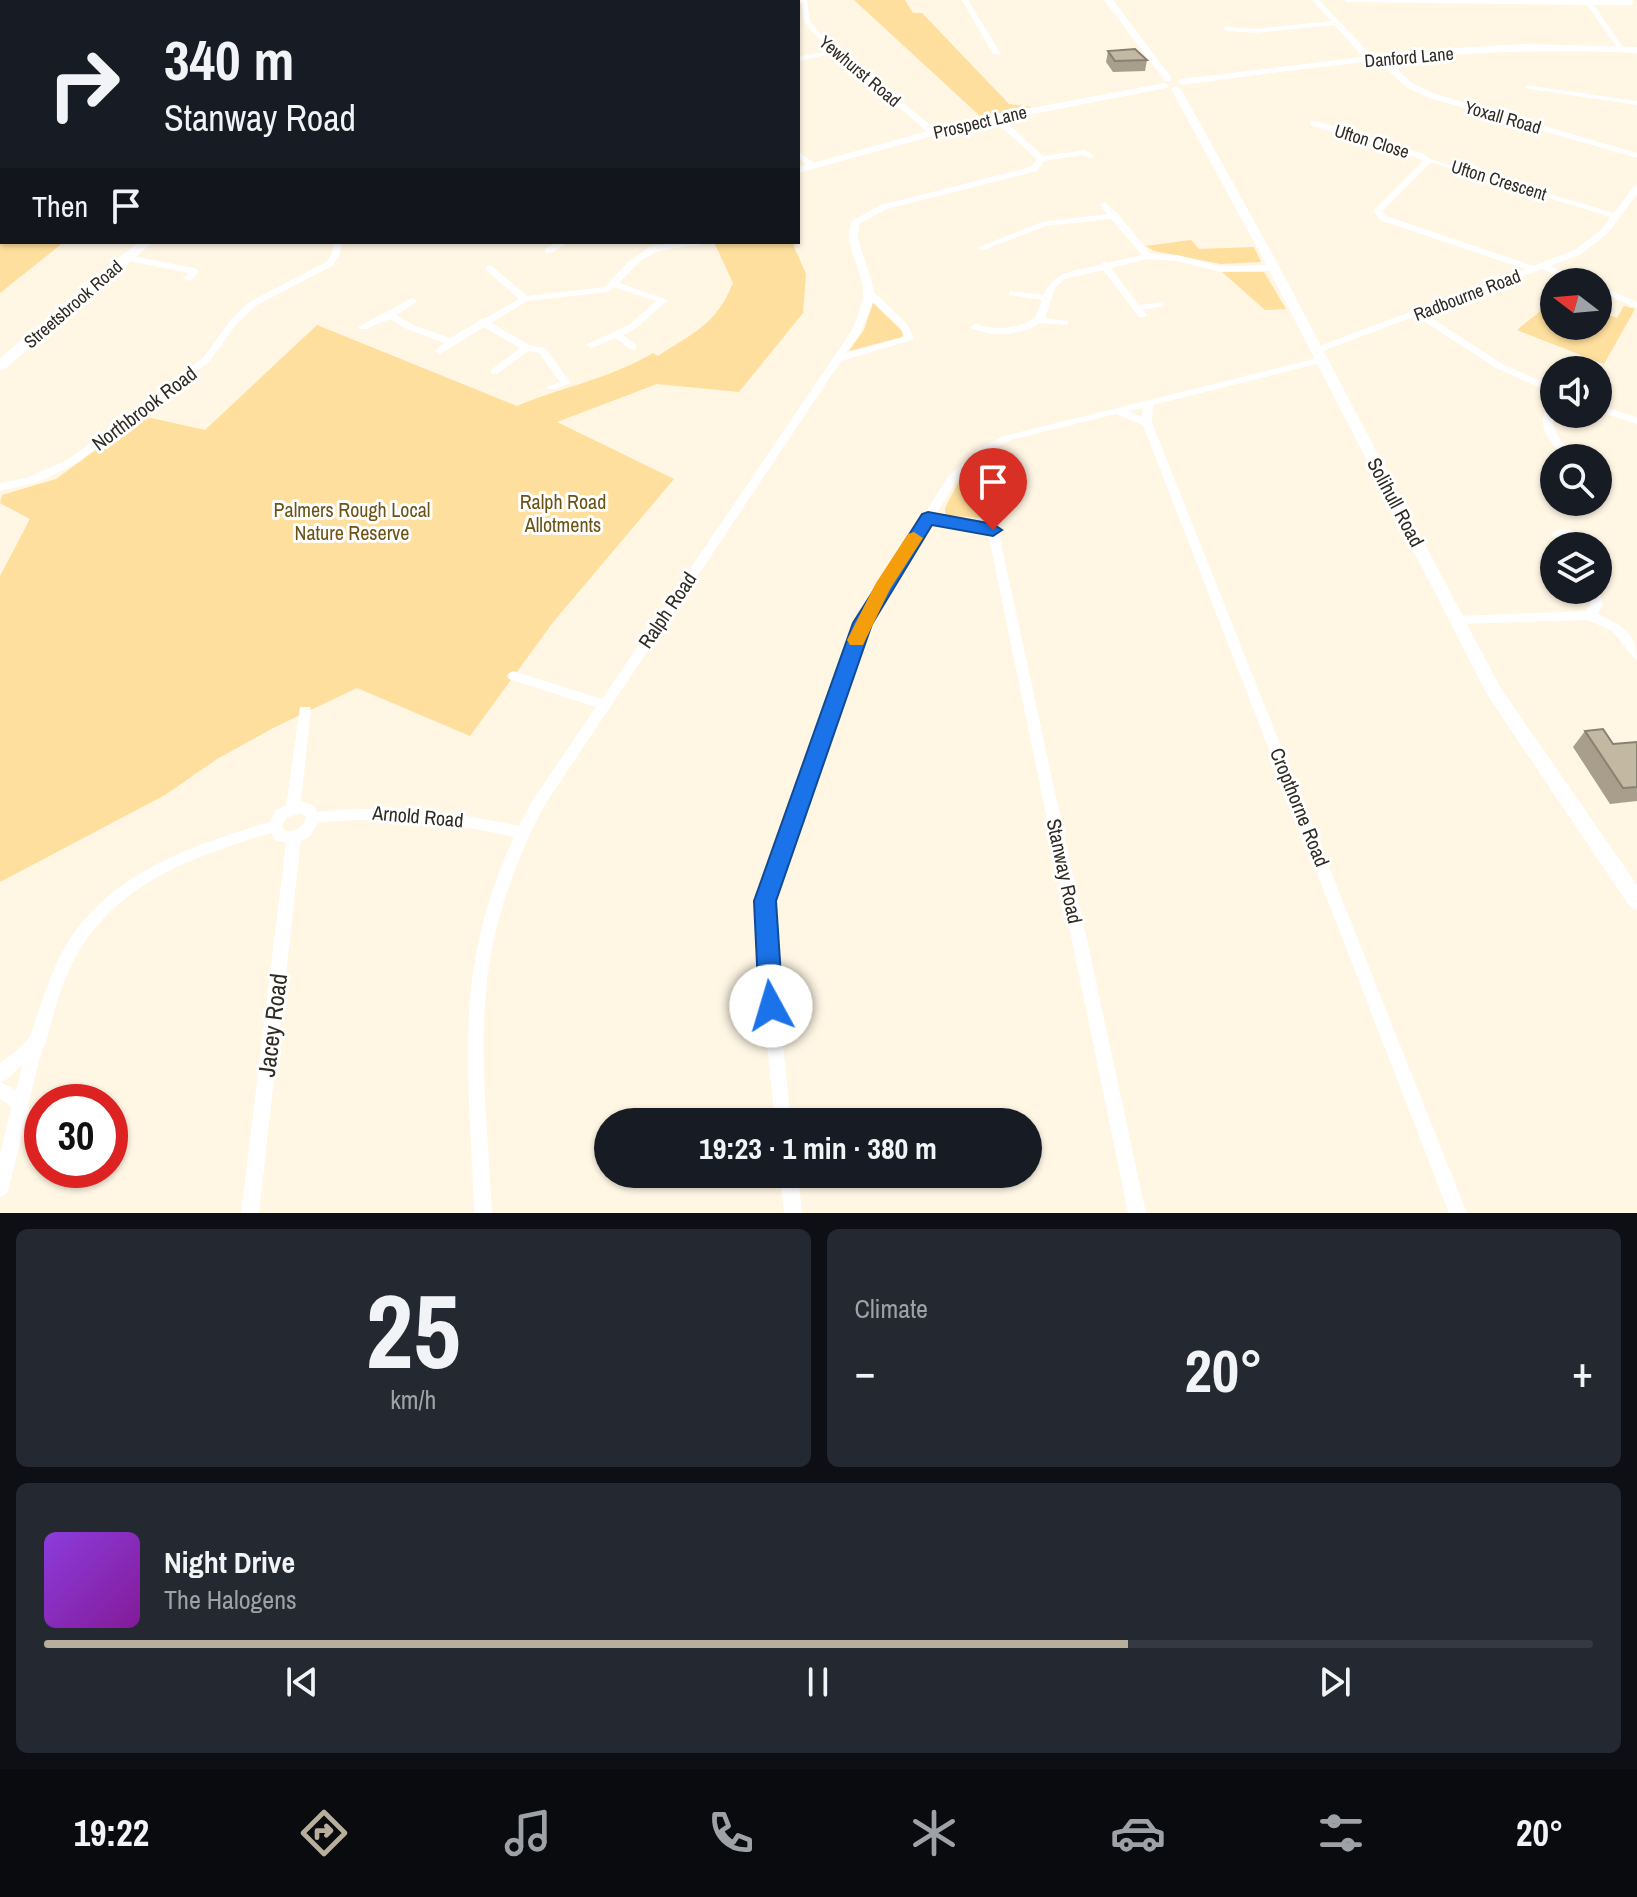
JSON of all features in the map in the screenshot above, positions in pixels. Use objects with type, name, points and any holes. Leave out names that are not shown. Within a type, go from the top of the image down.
[{"type":"main road","name":"Streetsbrook Road","points":[[0,366],[144,244]]},
{"type":"street","name":"Yewhurst Road","points":[[804,0],[804,10],[812,29],[933,132]]},
{"type":"street","points":[[965,0],[997,54]]},
{"type":"street","name":"Solihull Road","points":[[1108,0],[1172,84],[1274,268],[1494,691],[1637,901]]},
{"type":"street","name":"Yoxall Road","points":[[1315,0],[1333,23],[1409,85],[1432,96],[1637,156]]},
{"type":"street","points":[[1347,0],[1631,3]]},
{"type":"street","points":[[1589,2],[1621,49]]},
{"type":"street","points":[[1225,29],[1255,31],[1333,23]]},
{"type":"street","name":"Danford Lane","points":[[1172,84],[1375,59],[1543,46],[1637,50]]},
{"type":"street","points":[[800,59],[837,51]]},
{"type":"street","name":"Prospect Lane","points":[[800,169],[995,117],[1172,84]]},
{"type":"street","points":[[1529,87],[1637,103]]},
{"type":"street","points":[[995,117],[1041,159]]},
{"type":"street","name":"Ufton Close","points":[[1313,123],[1421,156],[1428,161]]},
{"type":"street","points":[[840,358],[909,338],[904,326],[870,294],[866,268],[852,234],[862,217],[884,207],[1034,169],[1041,159],[1085,152],[1090,156]]},
{"type":"street","points":[[800,155],[812,166]]},
{"type":"street","name":"Ufton Crescent","points":[[1539,268],[1378,215],[1428,161],[1441,162],[1615,216]]},
{"type":"street","name":"Radbourne Road","points":[[1320,355],[1539,268],[1593,243],[1637,188]]},
{"type":"street","points":[[1104,205],[1148,256]]},
{"type":"street","points":[[978,248],[1045,224],[1115,216]]},
{"type":"street","name":"Northbrook Road","points":[[0,487],[32,480],[73,461],[206,360],[235,320],[254,303],[329,264],[337,252],[338,244]]},
{"type":"street","points":[[548,251],[561,244]]},
{"type":"street","points":[[440,351],[482,321],[525,299],[597,292],[616,285],[631,264],[657,244]]},
{"type":"street","points":[[1039,320],[1051,287],[1062,277],[1104,265],[1148,256],[1177,258],[1220,269],[1274,268]]},
{"type":"street","points":[[127,258],[192,275],[207,270]]},
{"type":"street","points":[[1104,265],[1139,312],[1160,304]]},
{"type":"street","points":[[488,272],[525,299]]},
{"type":"street","points":[[591,345],[632,327],[663,300],[616,285]]},
{"type":"street","points":[[1012,293],[1047,298]]},
{"type":"street","name":"Ralph Road","points":[[483,1213],[478,1030],[480,978],[494,917],[522,833],[840,358],[862,319],[870,294]]},
{"type":"street","points":[[1612,294],[1637,305]]},
{"type":"street","points":[[363,327],[412,301]]},
{"type":"street","points":[[1419,314],[1499,366],[1540,385]]},
{"type":"street","points":[[390,315],[410,327],[451,342]]},
{"type":"street","points":[[975,327],[991,336],[1020,330],[1039,320],[1065,323]]},
{"type":"street","points":[[482,321],[526,348],[548,354],[568,385],[552,387]]},
{"type":"street","points":[[616,334],[633,347]]},
{"type":"street","points":[[494,372],[526,348]]},
{"type":"street","points":[[782,1108],[765,948],[765,901],[863,623],[951,481],[971,460],[1008,438],[1320,355]]},
{"type":"street","name":"Cropthorne Road","points":[[1148,402],[1147,423],[1458,1213]]},
{"type":"street","points":[[1115,410],[1147,423]]},
{"type":"street","points":[[1612,413],[1637,421]]},
{"type":"street","name":"Stanway Road","points":[[971,460],[982,478],[1137,1213]]},
{"type":"street","points":[[928,518],[993,530]]},
{"type":"street","points":[[1589,615],[1597,604]]},
{"type":"street","points":[[1457,620],[1589,615],[1616,628],[1637,654]]},
{"type":"street","points":[[513,676],[605,705]]},
{"type":"street","points":[[293,807],[305,711]]},
{"type":"street","points":[[0,1188],[39,1040],[65,962],[78,940],[113,901],[160,868],[217,844],[275,826],[281,814],[293,807],[308,809],[313,818],[307,830],[294,837],[280,836],[275,826]]},
{"type":"street","name":"Arnold Road","points":[[313,818],[401,811],[470,821],[522,833]]},
{"type":"street","name":"Jacey Road","points":[[250,1213],[294,837]]},
{"type":"street","points":[[0,1074],[39,1040]]},
{"type":"street","points":[[0,1090],[13,1097],[22,1110]]},
{"type":"street","points":[[790,1188],[793,1213]]},
{"type":"green space","points":[[854,0],[905,0],[913,13],[922,13],[1009,104],[1032,107],[980,116]]},
{"type":"green space","points":[[1191,240],[1199,249],[1254,247],[1261,262],[1221,264],[1154,251],[1146,246]]},
{"type":"green space","points":[[0,244],[61,244],[0,293]]},
{"type":"green space","name":"Palmers Rough Local Nature Reserve","points":[[715,244],[793,244],[806,274],[803,313],[739,392],[657,384],[557,422],[674,479],[554,621],[470,736],[357,688],[273,728],[217,759],[165,795],[0,882],[0,576],[30,519],[0,503],[2,495],[56,479],[142,416],[205,430],[317,325],[517,406],[602,376],[653,353],[658,356],[703,326],[719,309],[733,283]]},
{"type":"green space","points":[[1221,271],[1264,272],[1286,309],[1265,310]]},
{"type":"green space","points":[[873,303],[904,333],[902,337],[849,351],[864,330]]},
{"type":"green space","points":[[1624,306],[1635,309],[1609,356],[1584,356],[1543,340],[1612,340],[1612,316],[1617,318]]},
{"type":"green space","points":[[1540,311],[1540,339],[1517,330]]},
{"type":"green space","points":[[968,481],[979,491],[979,518],[945,515],[945,508],[958,483]]},
{"type":"building","points":[[1135,49],[1147,60],[1115,61],[1108,51]]},
{"type":"building","points":[[1603,729],[1613,744],[1637,742],[1637,787],[1623,788],[1585,731]]},
{"type":"slow traffic","points":[[856,640],[882,587],[914,538]]},
{"type":"route","points":[[771,1006],[765,948],[765,901],[863,623],[882,587],[928,518],[993,530]]},
{"type":"park label","name":"Ralph Road Allotments","points":[[563,512]]}]
